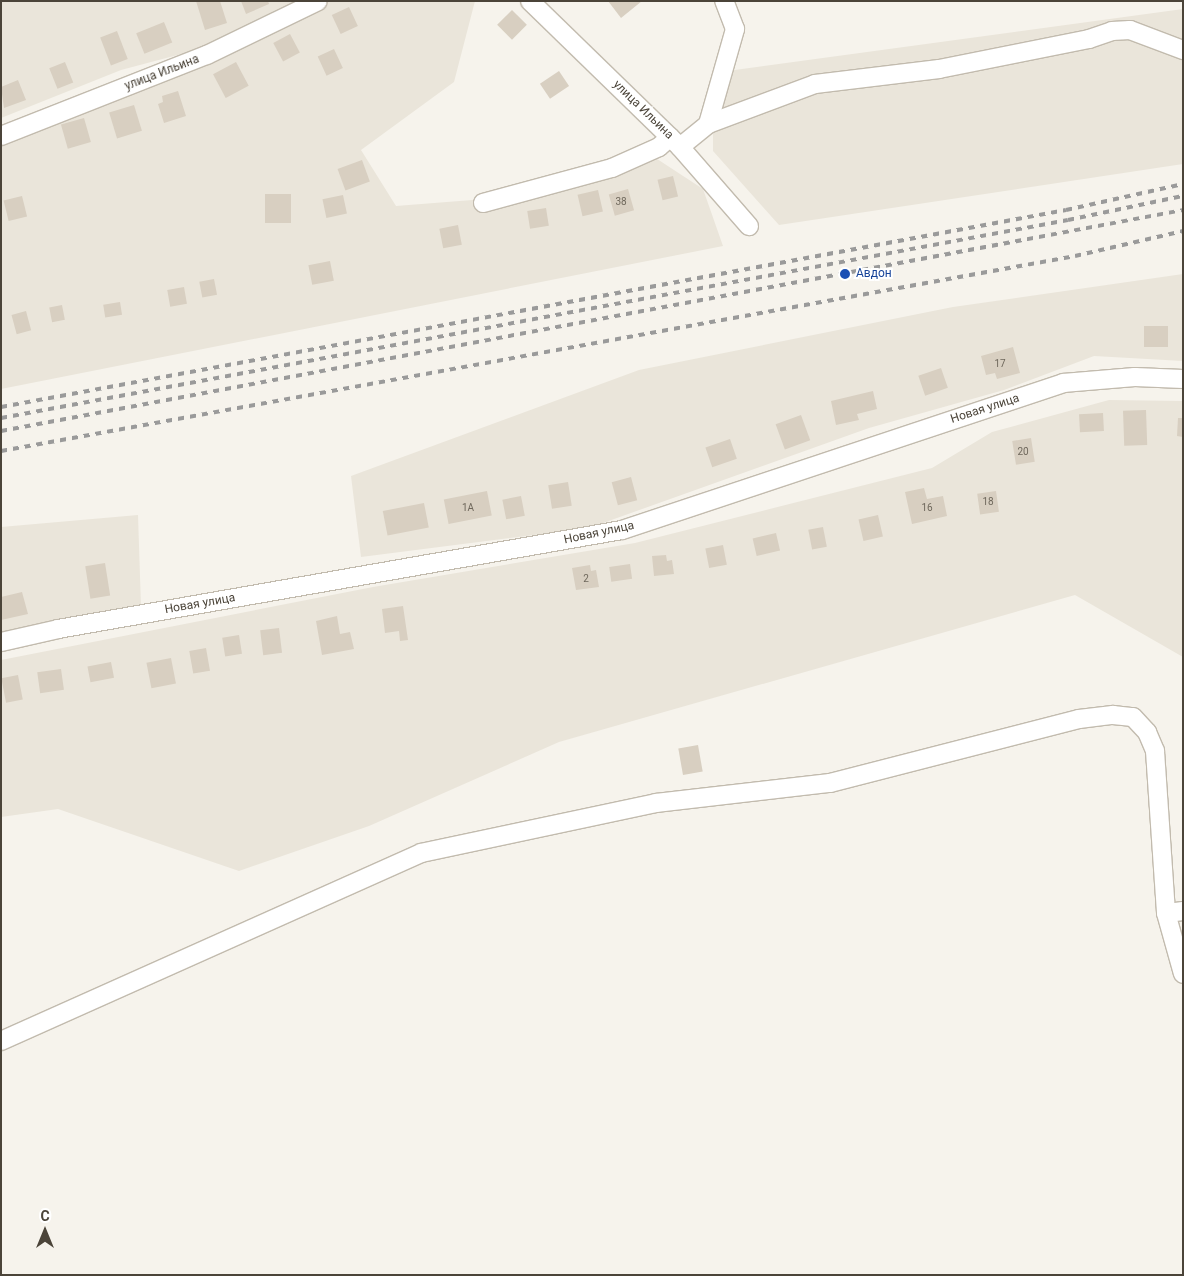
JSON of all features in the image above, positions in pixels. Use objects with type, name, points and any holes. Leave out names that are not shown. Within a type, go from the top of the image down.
[{"type":"street","name":"улица Ильина","points":[[1,136],[207,55],[318,1]]},
{"type":"street","name":"улица Ильина","points":[[530,1],[675,142],[749,226]]},
{"type":"street","points":[[708,124],[735,29],[724,1]]},
{"type":"street","points":[[482,203],[612,168],[675,142],[708,124],[815,84],[939,69],[1089,40],[1112,31],[1130,30],[1183,50]]},
{"type":"street","name":"Новая улица","points":[[1,642],[58,629],[622,530],[1063,383],[1135,376],[1183,379]]},
{"type":"street","points":[[1,1041],[421,853],[656,803],[830,783],[1079,719],[1113,715],[1133,717],[1147,732],[1156,751],[1183,974]]},
{"type":"shaded area","points":[[1,1],[300,1],[219,44],[121,70],[1,118]]},
{"type":"shaded area","points":[[319,1],[475,1],[454,82],[361,150],[396,206],[485,199],[651,155],[703,189],[723,246],[1,389],[1,136]]},
{"type":"shaded area","points":[[1183,9],[1183,164],[779,225],[713,151],[713,73]]},
{"type":"shaded area","points":[[1183,274],[1183,361],[1094,356],[1004,390],[869,428],[589,528],[361,557],[351,476],[639,370],[953,307]]},
{"type":"shaded area","points":[[1109,400],[1183,401],[1183,657],[1075,595],[559,742],[369,826],[239,871],[58,809],[1,817],[1,660],[373,587],[635,543],[932,468],[992,432]]},
{"type":"shaded area","points":[[138,515],[141,607],[1,636],[1,527]]},
{"type":"building","points":[[196,1],[220,1],[227,23],[205,30]]},
{"type":"building","points":[[241,1],[268,1],[269,4],[246,14]]},
{"type":"building","points":[[608,1],[642,1],[621,18]]},
{"type":"building","points":[[349,7],[358,26],[341,34],[332,15]]},
{"type":"building","points":[[512,10],[527,25],[512,40],[497,25]]},
{"type":"building","points":[[164,22],[172,42],[144,54],[136,33]]},
{"type":"building","points":[[117,31],[128,59],[111,65],[100,37]]},
{"type":"building","points":[[290,34],[300,53],[283,61],[273,43]]},
{"type":"building","points":[[334,49],[343,68],[327,76],[318,57]]},
{"type":"building","points":[[65,62],[73,82],[57,89],[49,68]]},
{"type":"building","points":[[236,62],[249,86],[226,98],[213,74]]},
{"type":"building","points":[[559,71],[569,86],[550,99],[540,84]]},
{"type":"building","points":[[18,80],[26,100],[4,108],[1,87]]},
{"type":"building","points":[[178,91],[186,116],[164,123],[158,104],[163,102],[162,96]]},
{"type":"building","points":[[134,105],[142,131],[117,138],[109,113]]},
{"type":"building","points":[[84,118],[91,142],[68,149],[61,125]]},
{"type":"building","points":[[362,160],[370,182],[345,191],[338,169]]},
{"type":"building","points":[[673,176],[678,196],[663,200],[657,180]]},
{"type":"building","points":[[628,189],[634,210],[615,216],[609,195]]},
{"type":"building","points":[[598,190],[603,211],[582,216],[578,195]]},
{"type":"building","points":[[265,194],[291,194],[291,223],[265,223]]},
{"type":"building","points":[[343,195],[347,214],[326,218],[322,199]]},
{"type":"building","points":[[22,196],[27,216],[9,221],[4,201]]},
{"type":"building","points":[[546,208],[549,226],[530,229],[527,211]]},
{"type":"building","points":[[458,225],[462,245],[443,248],[439,229]]},
{"type":"building","points":[[330,261],[334,281],[312,285],[308,265]]},
{"type":"building","points":[[214,279],[217,295],[202,298],[199,282]]},
{"type":"building","points":[[184,287],[187,304],[170,307],[167,290]]},
{"type":"building","points":[[120,302],[122,315],[105,317],[103,305]]},
{"type":"building","points":[[62,305],[65,320],[52,322],[49,307]]},
{"type":"building","points":[[26,311],[31,330],[17,334],[12,315]]},
{"type":"building","points":[[1144,326],[1168,326],[1168,347],[1144,347]]},
{"type":"building","points":[[1013,347],[1020,373],[997,379],[995,373],[986,375],[981,356]]},
{"type":"building","points":[[941,368],[948,388],[925,396],[918,376]]},
{"type":"building","points":[[873,391],[877,409],[857,414],[859,420],[836,425],[831,401]]},
{"type":"building","points":[[1146,410],[1147,445],[1124,446],[1123,411]]},
{"type":"building","points":[[1103,413],[1104,431],[1080,432],[1079,414]]},
{"type":"building","points":[[801,415],[810,440],[785,450],[776,424]]},
{"type":"building","points":[[1178,418],[1183,418],[1183,437],[1177,436]]},
{"type":"building","points":[[1031,438],[1035,462],[1016,465],[1012,441]]},
{"type":"building","points":[[730,439],[737,459],[712,467],[705,447]]},
{"type":"building","points":[[631,477],[637,500],[618,505],[612,482]]},
{"type":"building","points":[[568,482],[572,506],[552,509],[548,485]]},
{"type":"building","points":[[924,488],[927,499],[943,496],[947,516],[912,524],[905,492]]},
{"type":"building","points":[[487,491],[492,516],[449,524],[444,499]]},
{"type":"building","points":[[996,491],[999,512],[980,514],[977,494]]},
{"type":"building","points":[[521,496],[525,516],[506,519],[502,500]]},
{"type":"building","points":[[424,503],[429,528],[388,536],[383,511]]},
{"type":"building","points":[[878,515],[883,536],[863,541],[859,519]]},
{"type":"building","points":[[823,527],[827,547],[812,549],[808,530]]},
{"type":"building","points":[[776,533],[780,551],[757,556],[753,538]]},
{"type":"building","points":[[723,545],[727,565],[709,568],[705,548]]},
{"type":"building","points":[[666,555],[667,561],[672,560],[674,574],[654,576],[652,556]]},
{"type":"building","points":[[105,563],[110,596],[90,599],[85,566]]},
{"type":"building","points":[[630,564],[632,579],[611,582],[609,567]]},
{"type":"building","points":[[590,565],[591,571],[596,570],[599,587],[576,590],[572,568]]},
{"type":"building","points":[[22,592],[28,614],[1,620],[1,597]]},
{"type":"building","points":[[403,606],[408,640],[400,641],[399,631],[385,633],[382,609]]},
{"type":"building","points":[[337,616],[340,634],[350,632],[354,649],[322,655],[316,621]]},
{"type":"building","points":[[279,628],[282,653],[263,655],[260,630]]},
{"type":"building","points":[[239,635],[242,654],[225,656],[222,638]]},
{"type":"building","points":[[206,648],[210,671],[193,674],[189,651]]},
{"type":"building","points":[[171,658],[176,684],[151,688],[146,663]]},
{"type":"building","points":[[111,662],[114,678],[90,682],[87,667]]},
{"type":"building","points":[[61,669],[64,690],[40,693],[37,672]]},
{"type":"building","points":[[18,675],[23,700],[6,703],[1,678]]},
{"type":"building","points":[[698,745],[703,772],[683,775],[678,748]]},
{"type":"railway","points":[[1,407],[1066,210],[1183,184]]},
{"type":"railway","points":[[1,418],[1068,220],[1183,196]]},
{"type":"railway","points":[[1,431],[1183,210]]},
{"type":"railway","points":[[1,451],[1075,256],[1183,231]]},
{"type":"place","name":"Авдон","points":[[845,274]]}]
